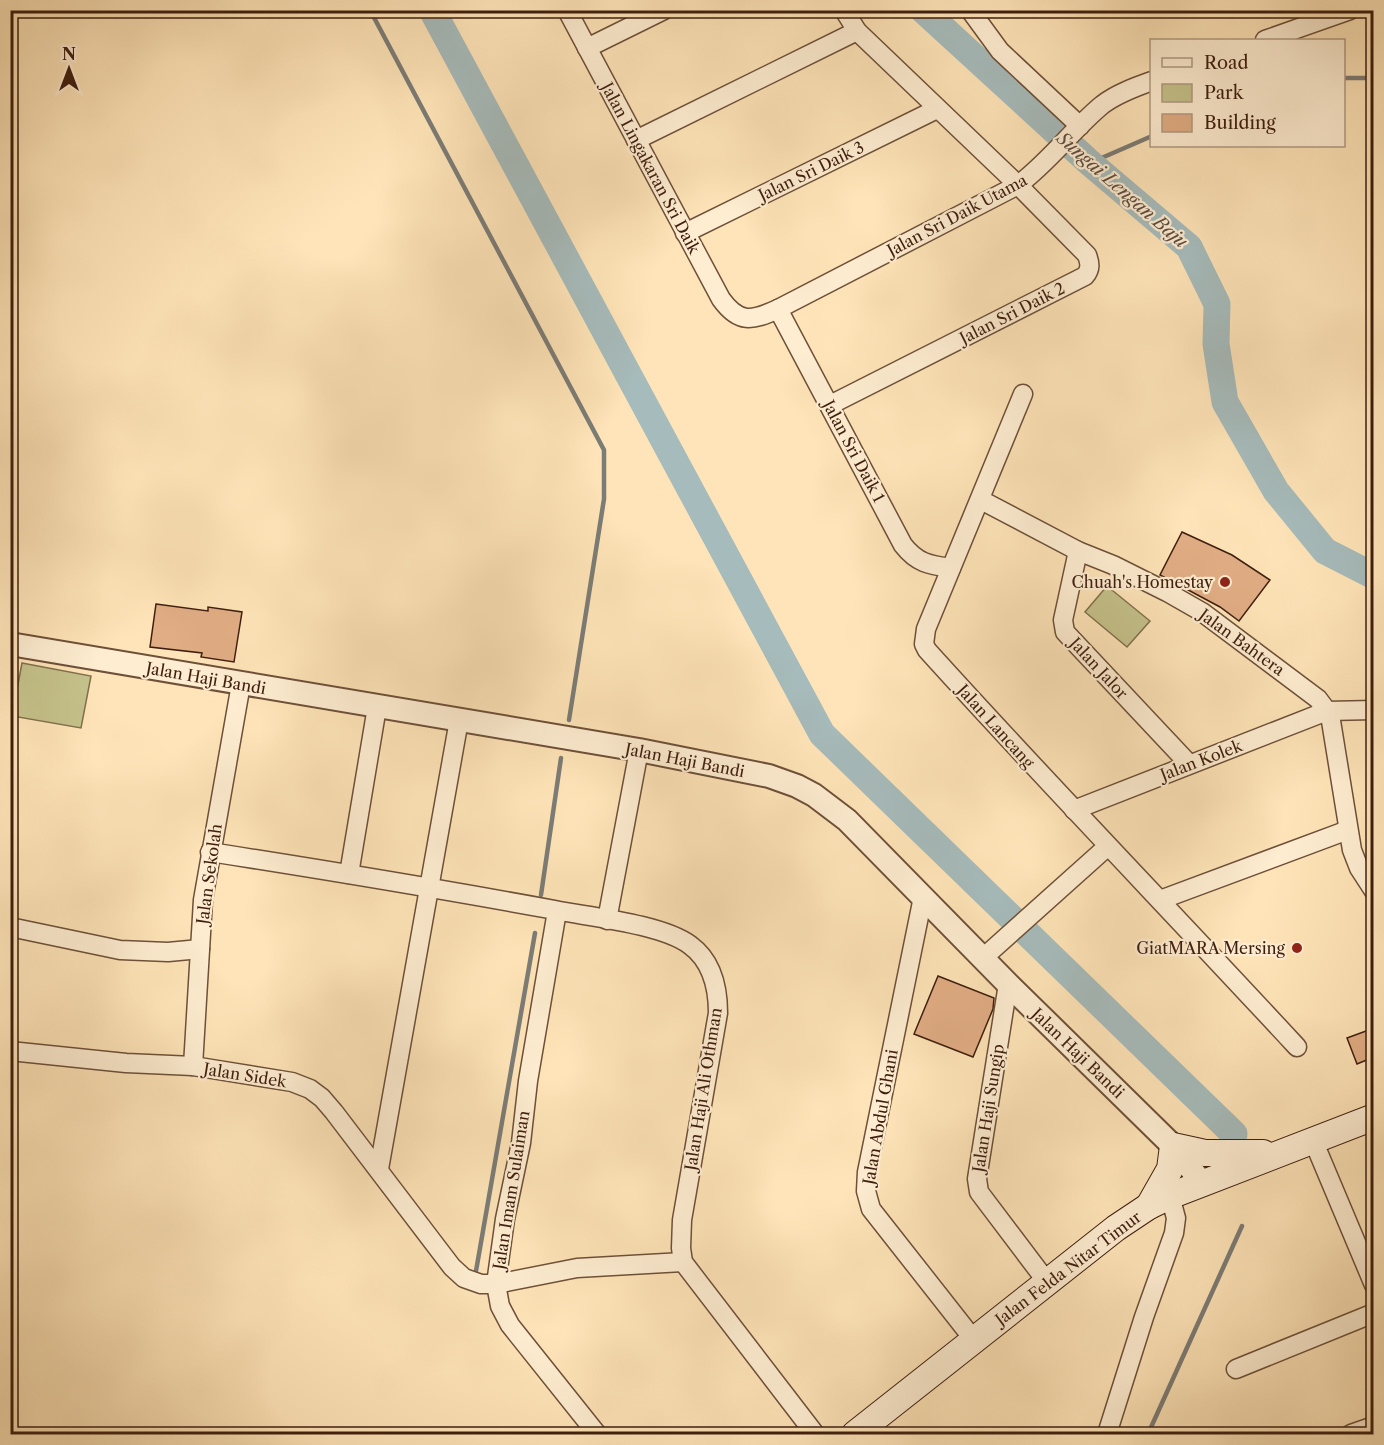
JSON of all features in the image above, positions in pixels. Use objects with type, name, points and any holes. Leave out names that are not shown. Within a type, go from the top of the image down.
[{"type":"main road","name":"Jalan Felda Nitar Timur","points":[[855,1434],[1116,1228],[1160,1201],[1374,1117]]},
{"type":"main road","points":[[1160,1201],[1170,1169],[1173,1146],[1205,1153],[1239,1155],[1281,1153]]},
{"type":"street","name":"Jalan Lingakaran Sri Daik","points":[[567,10],[721,298],[735,315],[742,318]]},
{"type":"street","points":[[587,48],[664,10]]},
{"type":"street","points":[[844,10],[857,31],[1018,185]]},
{"type":"street","points":[[970,10],[1000,51],[1076,129]]},
{"type":"street","points":[[1268,39],[1350,10]]},
{"type":"street","points":[[636,140],[857,31]]},
{"type":"street","name":"Jalan Sri Daik Utama","points":[[742,318],[762,316],[778,309],[1018,185],[1046,162],[1103,104],[1119,94],[1150,82]]},
{"type":"street","name":"Jalan Sri Daik 3","points":[[685,232],[937,109]]},
{"type":"street","name":"Jalan Sri Daik 2","points":[[830,405],[1089,272],[1090,263],[1087,255],[1018,185]]},
{"type":"street","name":"Jalan Sri Daik 1","points":[[778,309],[911,556],[921,562],[951,568]]},
{"type":"street","name":"Jalan Lancang","points":[[1023,394],[926,629],[924,644],[1033,768],[1297,1047]]},
{"type":"street","name":"Jalan Bahtera","points":[[981,500],[1078,551],[1167,592],[1202,612],[1318,699],[1327,711]]},
{"type":"street","name":"Jalan Jalor","points":[[1078,551],[1062,620],[1065,632],[1189,764]]},
{"type":"street","name":"Jalan Haji Bandi","points":[[10,644],[639,750],[769,776],[797,786],[814,795],[848,820],[1008,984],[1173,1146],[1202,1183]]},
{"type":"street","name":"Jalan Sekolah","points":[[193,1066],[203,900],[241,684]]},
{"type":"street","points":[[350,874],[377,707]]},
{"type":"street","points":[[1374,710],[1327,711],[1331,721],[1352,850],[1359,868],[1374,891]]},
{"type":"street","name":"Jalan Kolek","points":[[1074,810],[1327,711]]},
{"type":"street","points":[[379,1168],[459,720]]},
{"type":"street","points":[[607,920],[639,750]]},
{"type":"street","points":[[1160,900],[1348,831]]},
{"type":"street","points":[[983,958],[1108,846]]},
{"type":"street","name":"Jalan Haji Ali Othman","points":[[210,852],[429,887],[607,920],[669,933],[691,945],[705,960],[714,978],[718,994],[718,1013],[682,1220],[683,1262]]},
{"type":"street","name":"Jalan Abdul Ghani","points":[[923,897],[867,1172],[866,1191],[871,1209],[974,1340]]},
{"type":"street","name":"Jalan Imam Sulaiman","points":[[557,911],[528,1081],[521,1143],[505,1219],[496,1284],[577,1268],[683,1262]]},
{"type":"street","points":[[10,927],[93,945],[142,952],[200,949]]},
{"type":"street","name":"Jalan Haji Sungip","points":[[1008,984],[977,1179],[979,1192],[1047,1282]]},
{"type":"street","name":"Jalan Sidek","points":[[10,1051],[116,1062],[193,1066],[292,1082],[310,1089],[322,1098],[379,1168],[452,1267],[464,1278],[481,1284],[496,1284]]},
{"type":"street","points":[[1313,1140],[1374,1285]]},
{"type":"street","points":[[1107,1434],[1144,1317],[1174,1233],[1176,1218],[1160,1201]]},
{"type":"street","points":[[683,1262],[815,1434]]},
{"type":"street","points":[[496,1284],[500,1306],[510,1325],[597,1434]]},
{"type":"street","points":[[1236,1369],[1374,1313]]},
{"type":"street","points":[[1352,1434],[1374,1426]]},
{"type":"green space","points":[[1107,586],[1150,621],[1127,647],[1085,612]]},
{"type":"green space","points":[[22,663],[91,676],[81,728],[12,716]]},
{"type":"building","points":[[1182,532],[1232,555],[1270,580],[1239,621],[1220,607],[1160,575]]},
{"type":"building","points":[[156,604],[208,611],[208,607],[242,612],[234,662],[201,657],[202,653],[150,647]]},
{"type":"building","points":[[938,976],[994,998],[993,1009],[973,1057],[914,1034]]},
{"type":"building","points":[[1374,1028],[1374,1057],[1357,1064],[1347,1038]]},
{"type":"waterway","points":[[370,10],[604,450],[604,499],[569,720]]},
{"type":"waterway","points":[[432,10],[822,734],[1234,1134]]},
{"type":"waterway","name":"Sungai Lengan Baju","points":[[923,10],[1090,163],[1189,247],[1217,304],[1216,344],[1225,402],[1276,491],[1325,551],[1374,576]]},
{"type":"waterway","points":[[1345,78],[1374,78]]},
{"type":"waterway","points":[[1090,163],[1150,137]]},
{"type":"waterway","points":[[541,895],[561,758]]},
{"type":"waterway","points":[[476,1271],[535,933]]},
{"type":"waterway","points":[[1148,1434],[1242,1226]]},
{"type":"place","name":"Chuah's Homestay","points":[[1225,582]]},
{"type":"place","name":"GiatMARA Mersing","points":[[1297,948]]}]
